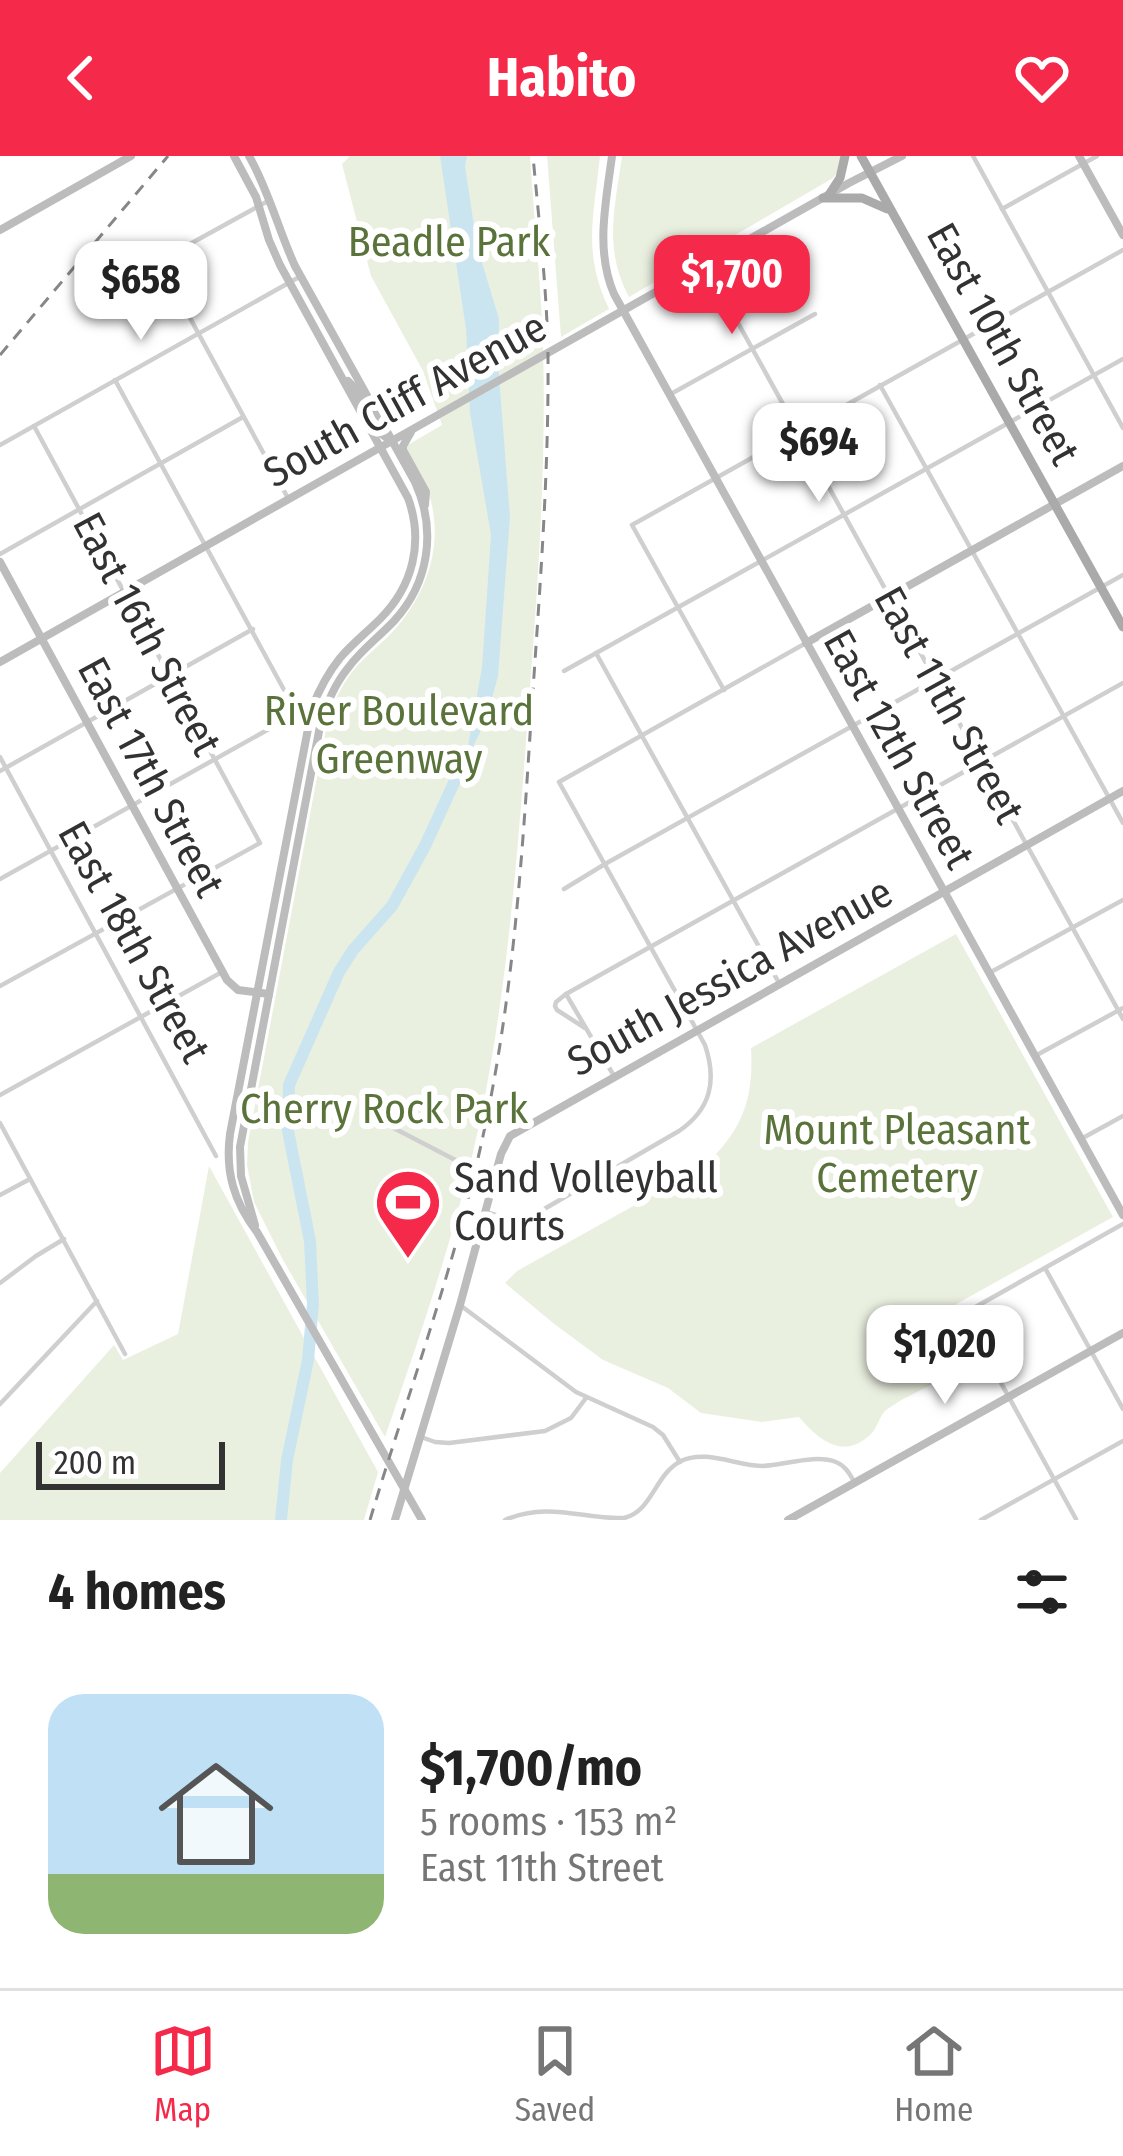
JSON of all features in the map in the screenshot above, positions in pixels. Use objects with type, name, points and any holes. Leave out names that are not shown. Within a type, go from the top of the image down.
[{"type":"main road","points":[[234,156],[290,283],[381,448],[412,509],[416,528],[406,583],[394,603],[340,657],[318,694],[303,745],[228,1155],[235,1197],[422,1520]]},
{"type":"main road","points":[[249,156],[283,241],[392,442],[424,506],[428,525],[425,565],[411,598],[397,619],[350,665],[324,711],[240,1157],[257,1232]]},
{"type":"main road","name":"East 12th Street","points":[[612,156],[603,251],[610,284],[623,312],[1123,1215]]},
{"type":"main road","points":[[826,196],[840,178],[844,156]]},
{"type":"main road","name":"East 10th Street","points":[[861,156],[1123,627]]},
{"type":"main road","name":"South Cliff Avenue","points":[[0,662],[902,156]]},
{"type":"main road","points":[[0,230],[125,158]]},
{"type":"main road","points":[[1082,160],[1123,235]]},
{"type":"main road","points":[[826,196],[862,198],[893,214]]},
{"type":"main road","points":[[342,376],[379,431],[392,442]]},
{"type":"main road","points":[[342,376],[344,390],[369,435],[362,459]]},
{"type":"main road","points":[[413,430],[403,446],[426,493],[424,506]]},
{"type":"main road","points":[[381,448],[395,457],[428,525]]},
{"type":"main road","points":[[806,643],[1123,466]]},
{"type":"main road","name":"East 17th Street","points":[[0,558],[222,972]]},
{"type":"main road","name":"South Jessica Avenue","points":[[495,1180],[506,1141],[517,1131],[1123,791]]},
{"type":"main road","points":[[222,972],[234,988],[269,994]]},
{"type":"main road","points":[[394,1520],[495,1180]]},
{"type":"main road","points":[[788,1520],[1123,1333]]},
{"type":"street","points":[[973,156],[1123,428]]},
{"type":"street","points":[[1002,208],[1082,160],[1097,156]]},
{"type":"street","points":[[270,199],[159,261],[289,500]]},
{"type":"street","points":[[724,690],[632,525],[1123,250]]},
{"type":"street","name":"East 11th Street","points":[[706,266],[1123,1018]]},
{"type":"street","points":[[0,445],[301,276]]},
{"type":"street","points":[[669,395],[815,314]]},
{"type":"street","points":[[564,671],[1123,359]]},
{"type":"street","points":[[0,879],[287,719],[295,710],[116,380]]},
{"type":"street","points":[[880,386],[1123,823]]},
{"type":"street","points":[[0,558],[243,418]]},
{"type":"street","name":"East 16th Street","points":[[34,426],[260,843],[176,888]]},
{"type":"street","points":[[564,889],[1123,574]]},
{"type":"street","points":[[3,769],[253,629]]},
{"type":"street","points":[[487,1212],[508,1220],[527,1218],[688,1125],[711,1090],[710,1062],[697,1029],[559,782],[806,643]]},
{"type":"street","points":[[596,653],[779,983]]},
{"type":"street","points":[[586,1028],[557,1010],[556,1002],[1123,683]]},
{"type":"street","name":"East 18th Street","points":[[0,758],[216,1156]]},
{"type":"street","points":[[0,986],[176,888]]},
{"type":"street","points":[[989,974],[1123,899]]},
{"type":"street","points":[[0,1095],[222,972]]},
{"type":"street","points":[[566,994],[614,1076]]},
{"type":"street","points":[[1035,1056],[1121,1009]]},
{"type":"street","points":[[1081,1139],[1123,1116]]},
{"type":"street","points":[[382,1122],[495,1180]]},
{"type":"street","points":[[0,1123],[125,1354]]},
{"type":"street","points":[[0,1196],[30,1179]]},
{"type":"street","points":[[1076,1520],[963,1314],[1123,1224]]},
{"type":"street","points":[[0,1283],[64,1239]]},
{"type":"street","points":[[1045,1268],[1123,1409]]},
{"type":"street","points":[[0,1404],[97,1300]]},
{"type":"street","points":[[460,1305],[586,1398],[653,1427],[680,1462]]},
{"type":"street","points":[[420,1436],[449,1443],[544,1431],[571,1418],[586,1398]]},
{"type":"street","points":[[981,1520],[1123,1442]]},
{"type":"street","points":[[505,1520],[542,1512],[632,1518],[680,1462],[700,1457],[759,1466],[829,1461],[844,1468],[855,1483]]},
{"type":"green space","points":[[350,156],[530,156],[543,346],[536,602],[518,843],[498,1019],[464,1190],[385,1437],[283,1260],[254,1202],[247,1165],[329,714],[352,671],[409,612],[426,579],[434,544],[427,488],[406,446],[442,425],[423,371],[371,276],[342,164]]},
{"type":"green space","points":[[547,156],[600,156],[593,251],[609,309],[561,337]]},
{"type":"green space","points":[[622,156],[841,156],[833,178],[629,297],[614,245]]},
{"type":"green space","name":"Mount Pleasant Cemetery","points":[[956,934],[1113,1217],[924,1322],[952,1374],[885,1411],[860,1443],[840,1446],[822,1439],[799,1417],[762,1422],[701,1413],[668,1388],[603,1360],[505,1283],[517,1271],[703,1167],[743,1114],[751,1048]]},
{"type":"green space","points":[[209,1166],[378,1472],[364,1520],[0,1520],[0,1473],[114,1345],[123,1360],[178,1334]]},
{"type":"water","points":[[440,156],[467,156],[477,246],[499,319],[510,517],[498,676],[486,720],[465,763],[482,667],[491,535],[470,413],[466,329]]},
{"type":"waterway","points":[[281,1520],[313,1304],[310,1241],[288,1131],[289,1085],[339,972],[392,906],[468,752]]},
{"type":"railway","points":[[0,355],[168,156]]},
{"type":"railway","points":[[370,1520],[472,1185],[509,981],[524,825],[547,447],[547,331],[533,156]]},
{"type":"place","name":"Sand Volleyball Courts","points":[[408,1261]]},
{"type":"park label","name":"Beadle Park","points":[[449,242]]},
{"type":"park label","name":"River Boulevard Greenway","points":[[399,735]]},
{"type":"park label","name":"Cherry Rock Park","points":[[384,1109]]}]
